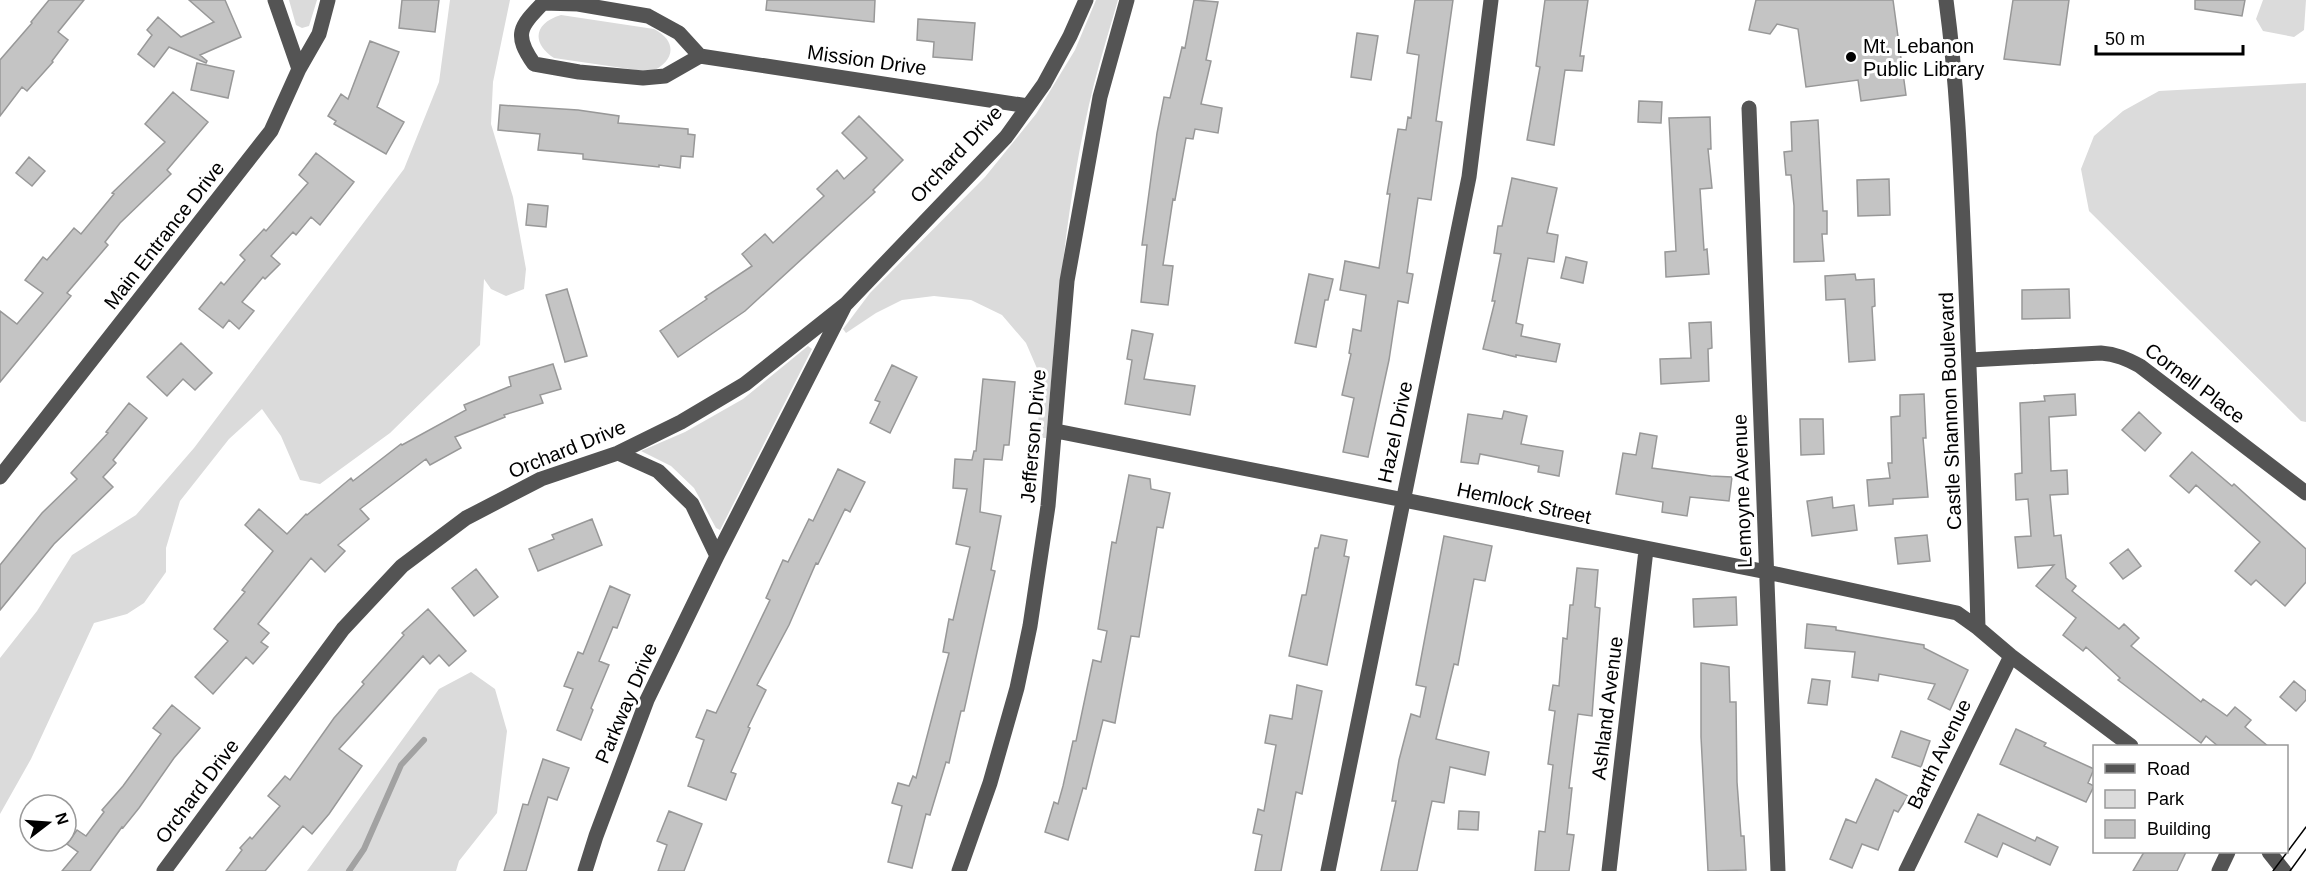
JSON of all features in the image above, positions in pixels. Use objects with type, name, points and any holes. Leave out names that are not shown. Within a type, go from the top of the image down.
[{"type":"street","points":[[275,0],[299,69]]},
{"type":"street","name":"Main Entrance Drive","points":[[0,477],[271,131],[299,69],[319,34],[328,0]]},
{"type":"street","points":[[1028,106],[1056,64],[1086,0]]},
{"type":"street","name":"Jefferson Drive","points":[[959,871],[990,783],[1017,688],[1030,626],[1041,558],[1056,431],[1067,281],[1100,97],[1127,0]]},
{"type":"street","name":"Hazel Drive","points":[[1328,871],[1469,177],[1491,0]]},
{"type":"street","name":"Castle Shannon Boulevard","points":[[1946,0],[1959,122],[1970,360],[1978,628]]},
{"type":"street","points":[[543,3],[578,4],[648,16],[679,33],[700,56],[665,76],[643,78],[579,72],[534,64],[522,47],[523,24],[543,3]]},
{"type":"street","name":"Mission Drive","points":[[700,56],[1028,106]]},
{"type":"street","name":"Orchard Drive","points":[[164,871],[343,629],[402,566],[466,518],[541,479],[618,453],[681,422],[745,384],[846,304],[1005,137],[1028,106]]},
{"type":"street","name":"Lemoyne Avenue","points":[[1749,108],[1778,871]]},
{"type":"street","name":"Parkway Drive","points":[[585,871],[647,700],[717,556],[846,304]]},
{"type":"street","name":"Cornell Place","points":[[1970,360],[2101,353],[2122,357],[2140,366],[2306,493]]},
{"type":"street","name":"Hemlock Street","points":[[1056,431],[1403,499],[1646,550],[1767,572],[1957,613],[1978,628]]},
{"type":"street","points":[[618,453],[658,471],[692,504],[717,556]]},
{"type":"street","name":"Ashland Avenue","points":[[1609,871],[1646,550]]},
{"type":"street","points":[[1978,628],[2011,656],[2129,745]]},
{"type":"street","name":"Barth Avenue","points":[[1906,871],[2011,656]]},
{"type":"street","points":[[2219,871],[2228,853]]},
{"type":"street","points":[[2270,853],[2284,871]]},
{"type":"green space","points":[[289,0],[317,0],[309,26],[302,28],[296,25]]},
{"type":"green space","points":[[450,0],[510,0],[493,82],[491,124],[513,197],[526,269],[524,289],[506,296],[491,289],[484,279],[480,345],[390,433],[320,484],[300,480],[281,436],[262,409],[229,439],[180,501],[166,548],[166,572],[144,603],[127,614],[94,623],[31,759],[0,814],[0,658],[37,611],[72,555],[136,515],[194,448],[404,169],[439,82]]},
{"type":"green space","points":[[1096,0],[1118,0],[1084,128],[1063,260],[1046,438],[1037,438],[1039,373],[1026,343],[1002,315],[971,300],[934,296],[902,300],[876,313],[846,333],[843,329],[870,293],[985,177],[1036,114],[1075,50]]},
{"type":"green space","points":[[2263,0],[2306,0],[2304,30],[2294,37],[2263,31],[2256,19]]},
{"type":"green space","points":[[561,15],[654,29],[662,34],[670,46],[668,58],[650,72],[554,58],[542,46],[539,34],[545,23]]},
{"type":"green space","points":[[2306,83],[2306,422],[2301,421],[2089,211],[2081,169],[2094,136],[2123,111],[2159,91]]},
{"type":"green space","points":[[808,346],[812,349],[720,530],[716,528],[694,488],[671,466],[641,451],[685,432],[743,399]]},
{"type":"green space","points":[[471,672],[495,689],[507,731],[497,813],[459,861],[456,871],[307,871],[439,689]]},
{"type":"building","points":[[49,0],[84,0],[58,32],[68,40],[53,62],[27,91],[22,87],[0,116],[0,60]]},
{"type":"building","points":[[189,0],[225,0],[241,37],[200,55],[207,61],[206,63],[169,47],[154,67],[138,54],[152,35],[147,30],[158,17],[181,37],[214,22]]},
{"type":"building","points":[[402,0],[439,0],[435,32],[399,28]]},
{"type":"building","points":[[767,0],[875,0],[874,22],[766,10]]},
{"type":"building","points":[[1194,0],[1218,2],[1206,60],[1211,61],[1201,104],[1222,108],[1218,133],[1195,129],[1193,139],[1186,138],[1175,200],[1173,199],[1163,265],[1173,266],[1168,305],[1141,302],[1147,245],[1142,245],[1157,133],[1164,97],[1170,98],[1182,47],[1185,48]]},
{"type":"building","points":[[1415,0],[1453,0],[1436,121],[1442,122],[1431,200],[1418,198],[1407,273],[1413,274],[1408,303],[1398,301],[1389,360],[1368,457],[1343,452],[1354,398],[1342,395],[1351,354],[1349,353],[1353,329],[1361,331],[1366,295],[1340,290],[1345,261],[1379,268],[1390,194],[1387,194],[1398,129],[1406,130],[1408,117],[1411,118],[1419,55],[1407,53]]},
{"type":"building","points":[[1545,0],[1588,0],[1580,56],[1584,56],[1582,71],[1565,70],[1554,145],[1527,140],[1540,67],[1536,66]]},
{"type":"building","name":"Mt. Lebanon Public Library","points":[[1756,0],[1893,0],[1906,95],[1861,101],[1858,80],[1806,87],[1798,29],[1777,24],[1770,34],[1749,30]]},
{"type":"building","points":[[2013,0],[2069,0],[2060,65],[2004,59]]},
{"type":"building","points":[[2195,0],[2245,0],[2242,16],[2195,9]]},
{"type":"building","points":[[918,19],[975,23],[972,60],[933,57],[934,42],[917,40]]},
{"type":"building","points":[[1357,33],[1378,36],[1371,80],[1351,77]]},
{"type":"building","points":[[370,41],[399,52],[377,107],[404,122],[386,154],[334,124],[336,121],[328,116],[341,94],[348,99]]},
{"type":"building","points":[[197,63],[234,71],[228,98],[191,90]]},
{"type":"building","points":[[173,92],[208,122],[167,170],[171,174],[120,223],[105,242],[108,245],[67,293],[71,296],[0,382],[0,311],[17,324],[43,293],[25,280],[43,257],[47,260],[74,228],[81,234],[114,194],[112,193],[165,142],[145,124]]},
{"type":"building","points":[[1639,101],[1662,102],[1661,123],[1638,122]]},
{"type":"building","points":[[500,105],[578,110],[619,116],[618,123],[688,129],[688,134],[695,135],[693,157],[681,156],[680,168],[583,159],[583,154],[538,150],[540,134],[498,130]]},
{"type":"building","points":[[859,116],[903,160],[873,190],[875,192],[745,311],[678,357],[660,331],[707,299],[705,297],[752,266],[742,254],[765,234],[773,243],[824,196],[817,189],[837,170],[844,179],[867,158],[842,133]]},
{"type":"building","points":[[1710,117],[1711,149],[1708,149],[1712,188],[1700,189],[1704,250],[1707,249],[1709,274],[1666,277],[1665,252],[1676,251],[1669,118]]},
{"type":"building","points":[[1818,120],[1823,211],[1827,211],[1827,234],[1822,234],[1824,261],[1794,262],[1794,206],[1791,175],[1786,175],[1784,152],[1792,151],[1791,122]]},
{"type":"building","points":[[316,153],[354,182],[320,225],[311,217],[296,235],[293,232],[271,256],[280,264],[265,279],[263,277],[242,302],[254,311],[239,329],[229,320],[223,328],[199,309],[221,282],[224,285],[245,260],[240,255],[264,229],[266,231],[308,183],[299,175]]},
{"type":"building","points":[[29,157],[45,171],[32,186],[16,173]]},
{"type":"building","points":[[1512,178],[1557,188],[1547,233],[1558,235],[1554,262],[1528,258],[1516,323],[1523,325],[1521,336],[1560,344],[1556,362],[1516,355],[1516,357],[1483,349],[1495,301],[1492,301],[1501,254],[1494,253],[1498,226],[1502,226]]},
{"type":"building","points":[[1889,179],[1890,215],[1858,216],[1857,180]]},
{"type":"building","points":[[528,204],[548,206],[546,227],[526,225]]},
{"type":"building","points":[[1566,257],[1587,262],[1583,283],[1561,278]]},
{"type":"building","points":[[1309,274],[1333,279],[1328,300],[1325,300],[1316,347],[1295,343]]},
{"type":"building","points":[[1855,274],[1856,280],[1874,279],[1875,306],[1872,307],[1875,360],[1849,362],[1845,299],[1826,300],[1825,276]]},
{"type":"building","points":[[567,289],[587,356],[565,362],[546,295]]},
{"type":"building","points":[[2069,289],[2070,318],[2022,319],[2022,290]]},
{"type":"building","points":[[1711,322],[1712,348],[1708,349],[1709,381],[1661,384],[1660,359],[1691,358],[1689,323]]},
{"type":"building","points":[[1132,330],[1153,334],[1144,379],[1195,386],[1190,415],[1125,404],[1132,360],[1127,359]]},
{"type":"building","points":[[181,343],[212,373],[195,390],[183,379],[167,396],[147,377]]},
{"type":"building","points":[[553,364],[561,389],[540,395],[543,403],[504,415],[505,417],[455,437],[461,448],[430,465],[426,459],[360,509],[369,519],[338,545],[345,551],[325,572],[311,558],[258,624],[269,633],[261,642],[268,647],[253,664],[246,657],[213,694],[195,677],[228,641],[214,629],[245,592],[242,590],[273,551],[245,525],[259,509],[287,534],[306,514],[351,478],[353,481],[401,444],[466,410],[464,405],[511,386],[509,377]]},
{"type":"building","points":[[892,365],[917,377],[890,433],[870,423],[880,402],[875,400]]},
{"type":"building","points":[[983,379],[1015,382],[1009,445],[1004,445],[1002,460],[984,459],[980,512],[1001,516],[991,570],[995,571],[964,711],[961,711],[949,763],[946,762],[930,815],[926,814],[912,868],[888,862],[902,806],[892,803],[898,783],[909,786],[913,776],[916,778],[949,653],[943,652],[949,619],[953,620],[970,547],[956,544],[967,489],[953,488],[955,459],[972,460],[974,451],[976,451]]},
{"type":"building","points":[[1924,394],[1926,438],[1923,438],[1928,497],[1893,499],[1893,504],[1869,506],[1867,480],[1890,478],[1888,463],[1892,463],[1891,417],[1900,416],[1900,395]]},
{"type":"building","points":[[2075,394],[2076,415],[2049,417],[2051,471],[2067,470],[2068,494],[2050,495],[2054,536],[2061,535],[2066,578],[2076,586],[2072,591],[2119,629],[2124,624],[2139,638],[2131,646],[2201,702],[2203,699],[2227,716],[2235,707],[2251,720],[2245,727],[2267,745],[2217,745],[2206,736],[2201,743],[2118,680],[2120,678],[2086,647],[2083,651],[2063,635],[2076,618],[2036,586],[2054,565],[2018,568],[2015,537],[2031,536],[2028,499],[2016,500],[2015,474],[2022,473],[2020,403],[2045,401],[2044,396]]},
{"type":"building","points":[[129,403],[147,418],[113,460],[116,463],[103,477],[113,487],[54,544],[0,610],[0,565],[42,513],[77,479],[71,473],[108,433],[106,432]]},
{"type":"building","points":[[1504,411],[1527,416],[1521,444],[1563,451],[1559,476],[1538,472],[1539,466],[1480,454],[1478,464],[1461,462],[1468,414],[1502,419]]},
{"type":"building","points":[[2139,412],[2161,433],[2145,451],[2122,430]]},
{"type":"building","points":[[1800,419],[1823,419],[1824,454],[1801,455]]},
{"type":"building","points":[[1640,433],[1657,436],[1652,468],[1732,477],[1729,501],[1690,497],[1687,516],[1662,512],[1663,502],[1616,494],[1623,453],[1636,455]]},
{"type":"building","points":[[2192,452],[2232,486],[2234,484],[2306,549],[2306,582],[2285,606],[2256,580],[2251,585],[2235,571],[2260,542],[2196,485],[2189,493],[2170,476]]},
{"type":"building","points":[[838,469],[865,482],[850,512],[845,509],[818,564],[816,563],[789,625],[757,685],[766,690],[748,727],[750,728],[731,772],[736,774],[726,800],[688,786],[704,740],[696,737],[707,710],[716,713],[770,600],[766,598],[783,560],[788,562],[809,519],[813,521]]},
{"type":"building","points":[[1129,475],[1150,479],[1151,489],[1170,493],[1163,528],[1157,527],[1139,637],[1131,636],[1115,723],[1103,720],[1086,789],[1083,788],[1068,840],[1045,832],[1054,802],[1058,804],[1073,741],[1076,741],[1093,660],[1101,662],[1107,631],[1098,629],[1112,542],[1116,543]]},
{"type":"building","points":[[1832,497],[1833,508],[1854,505],[1857,530],[1812,536],[1807,501]]},
{"type":"building","points":[[592,519],[602,545],[538,571],[529,549],[554,539],[552,535]]},
{"type":"building","points":[[1321,535],[1347,540],[1344,556],[1349,557],[1327,665],[1289,656],[1302,595],[1306,595],[1315,548],[1318,548]]},
{"type":"building","points":[[1927,535],[1930,561],[1898,564],[1895,538]]},
{"type":"building","points":[[1444,536],[1492,546],[1485,581],[1474,579],[1458,665],[1454,664],[1436,739],[1489,752],[1485,775],[1450,767],[1444,803],[1432,801],[1417,871],[1381,871],[1396,801],[1392,801],[1399,760],[1411,714],[1420,717],[1426,687],[1416,685]]},
{"type":"building","points":[[2128,549],[2141,566],[2123,579],[2110,563]]},
{"type":"building","points":[[1577,568],[1598,570],[1595,607],[1600,608],[1592,716],[1578,714],[1569,788],[1572,788],[1567,834],[1574,835],[1569,871],[1535,871],[1539,831],[1545,832],[1553,765],[1548,764],[1555,711],[1549,710],[1553,685],[1559,686],[1563,638],[1567,639]]},
{"type":"building","points":[[476,569],[498,597],[474,616],[452,588]]},
{"type":"building","points":[[610,586],[630,595],[617,628],[613,627],[599,661],[609,665],[591,708],[593,710],[581,740],[557,730],[573,689],[564,686],[578,652],[583,654]]},
{"type":"building","points":[[1736,597],[1737,625],[1694,627],[1693,599]]},
{"type":"building","points":[[428,609],[466,651],[449,666],[439,655],[430,664],[423,656],[339,749],[362,766],[329,814],[312,834],[303,826],[265,871],[226,871],[242,850],[240,848],[250,837],[252,839],[280,806],[268,796],[285,776],[290,780],[334,718],[364,684],[362,682],[404,635],[402,633]]},
{"type":"building","points":[[1807,624],[1836,627],[1836,630],[1924,645],[1924,648],[1968,670],[1950,710],[1928,699],[1935,684],[1879,674],[1878,681],[1852,677],[1855,652],[1805,648]]},
{"type":"building","points":[[1701,663],[1729,667],[1730,702],[1736,702],[1737,782],[1746,870],[1708,871],[1701,737]]},
{"type":"building","points":[[1812,679],[1830,681],[1827,705],[1808,703]]},
{"type":"building","points":[[2294,681],[2306,691],[2306,700],[2296,711],[2280,697]]},
{"type":"building","points":[[1297,685],[1322,691],[1302,794],[1296,792],[1281,871],[1255,871],[1262,835],[1253,833],[1258,809],[1264,811],[1276,745],[1265,743],[1270,715],[1292,719]]},
{"type":"building","points":[[172,705],[200,728],[174,758],[90,871],[62,871],[78,853],[78,831],[86,836],[104,812],[102,810],[123,786],[161,734],[153,728]]},
{"type":"building","points":[[2016,729],[2046,743],[2044,746],[2093,769],[2088,783],[2093,788],[2086,802],[2000,764]]},
{"type":"building","points":[[1901,731],[1930,741],[1921,767],[1892,757]]},
{"type":"building","points":[[543,759],[569,768],[557,800],[548,797],[526,871],[504,871],[523,804],[528,805]]},
{"type":"building","points":[[1876,779],[1908,796],[1898,812],[1894,810],[1878,850],[1862,844],[1852,868],[1830,859],[1846,819],[1856,823]]},
{"type":"building","points":[[669,811],[702,824],[684,871],[658,871],[667,845],[657,841]]},
{"type":"building","points":[[1459,811],[1479,812],[1478,830],[1458,829]]},
{"type":"building","points":[[1978,814],[2035,841],[2037,837],[2058,847],[2050,865],[2003,843],[1997,857],[1965,842]]},
{"type":"building","points":[[2143,853],[2186,853],[2177,871],[2133,871]]},
{"type":"waterway","points":[[349,871],[364,849],[401,765],[424,740]]},
{"type":"tram line","points":[[2288,851],[2306,827]]},
{"type":"tram line","points":[[2290,871],[2306,849]]},
{"type":"tram line","points":[[2273,871],[2286,853]]},
{"type":"place","name":"Mt. Lebanon Public Library","points":[[1851,57]]}]
